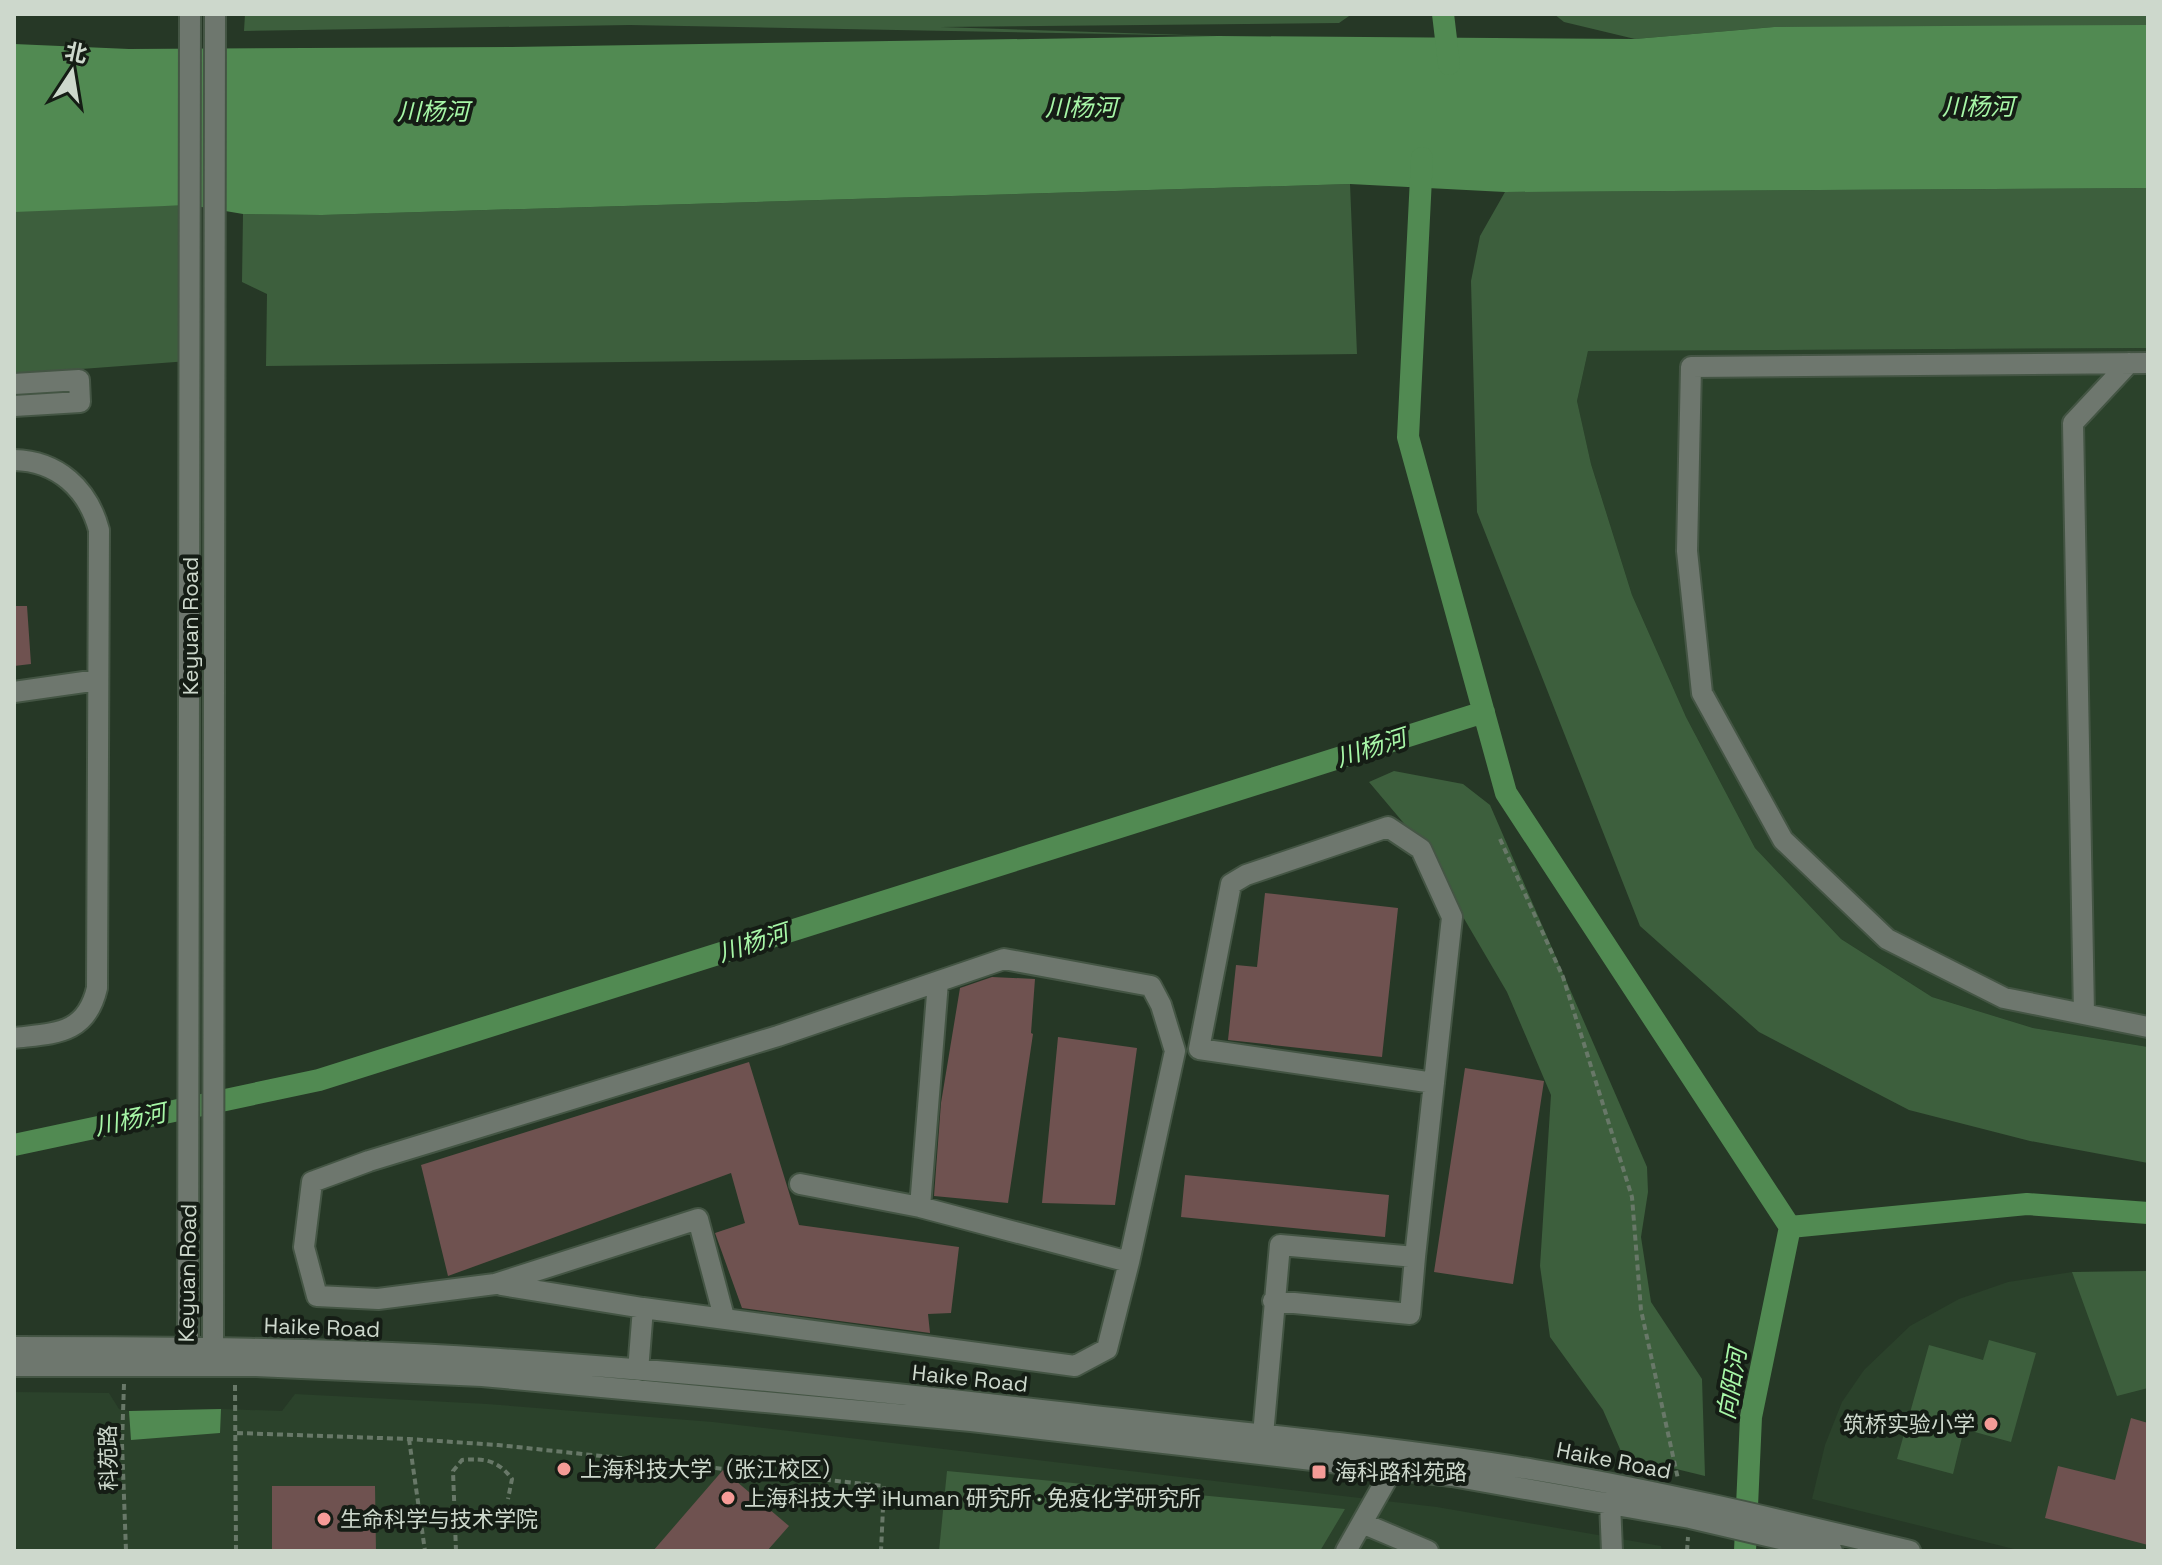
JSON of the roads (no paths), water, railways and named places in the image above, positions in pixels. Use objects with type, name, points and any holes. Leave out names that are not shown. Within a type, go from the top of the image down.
[{"type":"street","name":"Keyuan Road","points":[[190,14],[188,1347],[201,1366],[213,1347],[215,14]]},
{"type":"street","points":[[2084,1014],[2073,423],[2138,363]]},
{"type":"street","points":[[2138,363],[1691,367],[1687,551],[1702,693],[1783,840],[1887,939],[2004,998],[2148,1027]]},
{"type":"street","points":[[14,384],[79,380],[80,402],[14,406]]},
{"type":"street","points":[[14,460],[37,463],[71,481],[85,496],[99,530],[97,988],[94,1004],[87,1016],[74,1027],[56,1033],[14,1038]]},
{"type":"street","points":[[14,692],[98,680]]},
{"type":"street","points":[[1273,1301],[1410,1314],[1452,917],[1421,849],[1388,827],[1246,875],[1231,884],[1199,1049],[1434,1083]]},
{"type":"street","points":[[495,1284],[643,1308],[1075,1366],[1107,1349],[1175,1051],[1161,1005],[1151,986],[1004,959],[778,1036],[384,1156],[312,1182],[304,1247],[317,1296],[378,1299],[495,1284],[698,1219],[724,1317]]},
{"type":"street","points":[[920,1207],[938,982]]},
{"type":"street","points":[[800,1184],[920,1207],[1129,1262]]},
{"type":"street","points":[[1263,1435],[1280,1245],[1415,1257]]},
{"type":"street","points":[[638,1371],[643,1308]]},
{"type":"street","name":"Haike Road","points":[[14,1347],[213,1347],[483,1358],[973,1402],[1468,1459],[1682,1497],[1700,1513]]},
{"type":"street","name":"Haike Road","points":[[14,1366],[234,1366],[482,1376],[706,1395],[1393,1468],[1700,1513],[1825,1543],[1910,1551]]},
{"type":"street","points":[[1346,1551],[1393,1468]]},
{"type":"street","points":[[1610,1502],[1612,1551]]},
{"type":"street","points":[[1362,1523],[1428,1551]]},
{"type":"water","points":[[2148,25],[2148,188],[1505,192],[1350,184],[322,215],[243,214],[190,205],[14,212],[14,44],[129,49],[511,47],[1218,36],[1635,39],[1774,27]]},
{"type":"water","points":[[221,1409],[220,1433],[131,1440],[129,1411]]},
{"type":"waterway","points":[[1443,14],[1449,64]]},
{"type":"waterway","points":[[1422,158],[1408,437],[1506,793],[1790,1227],[2027,1204],[2148,1213]]},
{"type":"waterway","name":"川杨河","points":[[14,1145],[319,1080],[1484,712]]},
{"type":"waterway","name":"向阳河","points":[[1745,1551],[1751,1417],[1790,1227]]},
{"type":"place","name":"筑桥实验小学","points":[[1991,1424]]},
{"type":"place","name":"上海科技大学（张江校区）","points":[[564,1469]]},
{"type":"place","name":"海科路科苑路","points":[[1319,1472]]},
{"type":"place","name":"上海科技大学 iHuman 研究所 · 免疫化学研究所","points":[[728,1498]]},
{"type":"place","name":"生命科学与技术学院","points":[[324,1519]]}]
